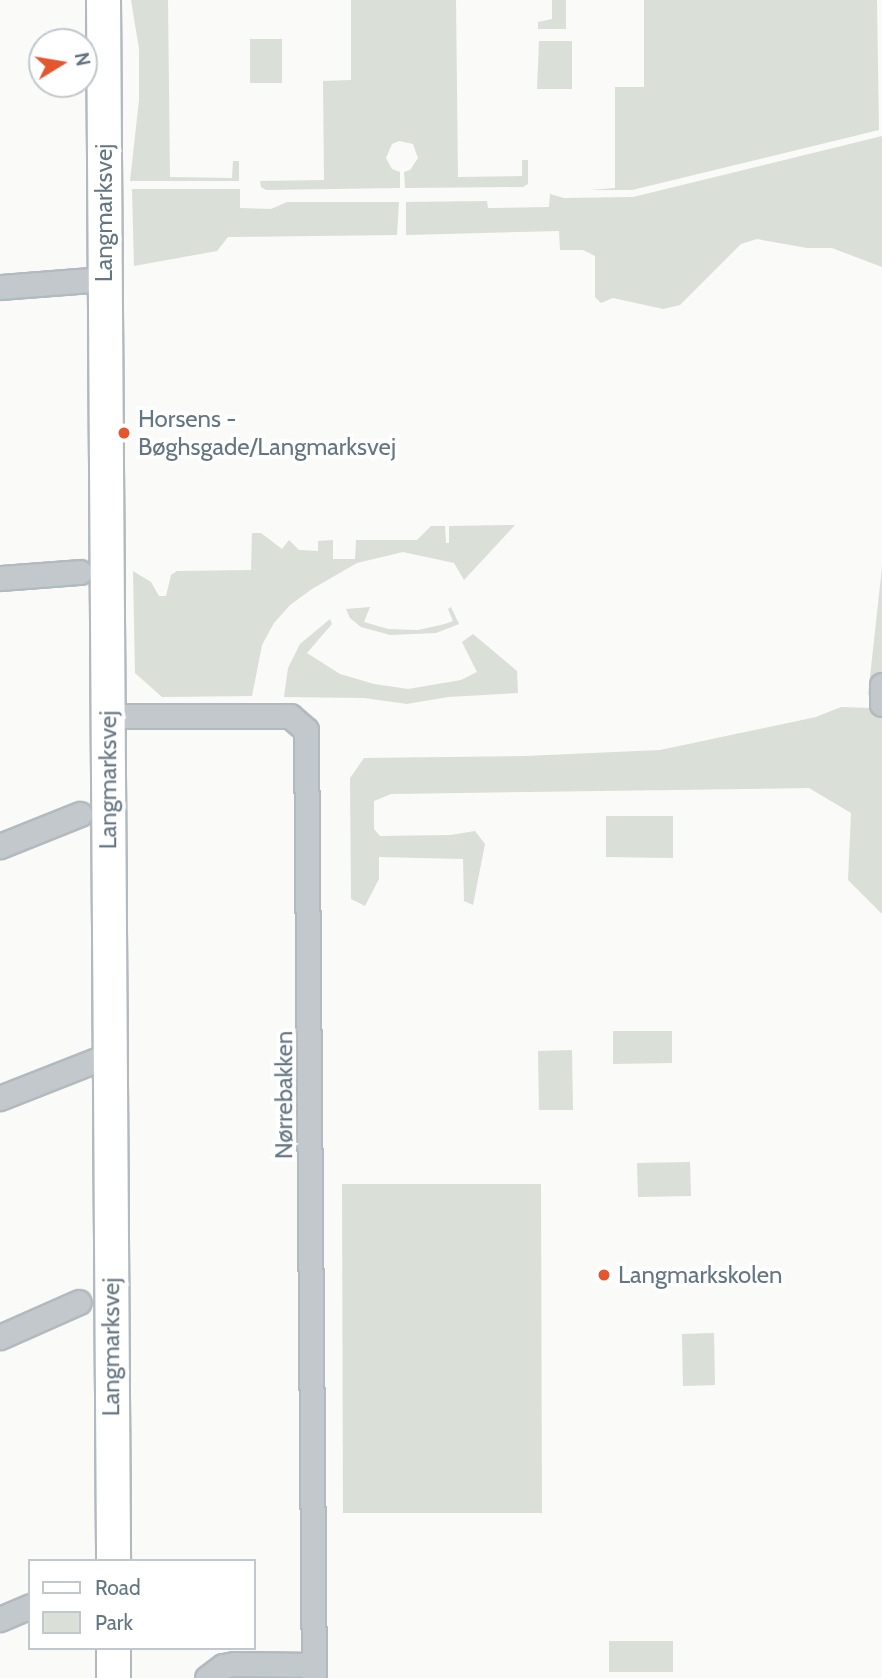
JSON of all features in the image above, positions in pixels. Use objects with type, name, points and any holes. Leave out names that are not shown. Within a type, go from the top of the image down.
[{"type":"main road","name":"Langmarksvej","points":[[103,0],[113,1559]]},
{"type":"main road","points":[[113,1650],[113,1678]]},
{"type":"street","points":[[0,287],[105,279]]},
{"type":"street","points":[[0,578],[80,572]]},
{"type":"street","points":[[882,685],[882,704]]},
{"type":"street","name":"Nørrebakken","points":[[107,716],[290,716],[306,730],[314,1672],[234,1664],[223,1666],[207,1678]]},
{"type":"street","points":[[0,846],[79,814]]},
{"type":"street","points":[[0,1098],[109,1055]]},
{"type":"street","points":[[0,1337],[79,1302]]},
{"type":"street","points":[[0,1619],[28,1607]]},
{"type":"green space","points":[[131,0],[168,0],[170,177],[232,178],[233,161],[239,161],[239,181],[130,181],[139,100],[139,49]]},
{"type":"green space","points":[[351,0],[456,0],[458,177],[522,176],[522,160],[528,160],[528,184],[523,187],[405,188],[404,172],[410,170],[418,158],[413,144],[399,141],[392,144],[386,158],[392,169],[400,172],[400,188],[266,190],[261,187],[260,181],[324,180],[323,81],[351,80]]},
{"type":"green space","points":[[552,0],[566,0],[566,29],[538,29],[538,22],[552,19]]},
{"type":"green space","points":[[644,0],[877,0],[879,130],[632,190],[590,190],[615,188],[615,87],[644,87]]},
{"type":"green space","points":[[250,39],[282,39],[282,83],[250,83]]},
{"type":"green space","points":[[539,41],[572,41],[572,89],[537,89]]},
{"type":"green space","points":[[882,136],[882,267],[832,248],[807,248],[757,239],[741,244],[680,305],[663,309],[613,298],[601,303],[595,297],[595,256],[583,250],[560,250],[559,231],[406,235],[406,202],[487,201],[488,208],[549,207],[550,194],[564,198],[633,197]]},
{"type":"green space","points":[[132,189],[240,189],[240,208],[271,209],[287,202],[399,202],[397,235],[228,237],[217,251],[134,266]]},
{"type":"green space","points":[[515,525],[464,580],[454,563],[403,552],[357,563],[312,589],[290,605],[274,623],[262,645],[252,696],[162,697],[135,673],[133,571],[151,582],[159,596],[166,596],[171,575],[177,571],[251,570],[252,533],[261,533],[282,549],[289,540],[299,550],[318,551],[318,541],[333,540],[333,559],[355,559],[356,540],[417,540],[431,526],[445,526],[446,543],[449,543],[449,526]]},
{"type":"green space","points":[[882,567],[882,699],[868,695]]},
{"type":"green space","points":[[370,607],[364,622],[388,629],[418,630],[445,624],[453,621],[448,609],[451,607],[459,624],[436,633],[390,635],[361,627],[350,618],[346,609]]},
{"type":"green space","points":[[330,619],[332,624],[307,653],[340,674],[374,684],[408,689],[461,680],[477,672],[462,642],[473,634],[517,671],[518,693],[448,697],[407,704],[364,698],[284,697],[288,668],[300,644]]},
{"type":"green space","points":[[841,707],[872,708],[882,715],[882,914],[848,880],[851,813],[809,788],[391,794],[374,801],[374,829],[380,836],[450,835],[475,831],[485,844],[473,905],[464,901],[463,859],[379,857],[379,879],[365,906],[351,899],[350,778],[364,758],[525,756],[660,750],[816,717]]},
{"type":"green space","points":[[606,816],[673,816],[673,858],[606,857]]},
{"type":"green space","points":[[613,1031],[672,1031],[672,1063],[613,1064]]},
{"type":"green space","points":[[572,1050],[573,1110],[539,1110],[538,1051]]},
{"type":"green space","points":[[690,1162],[691,1196],[638,1197],[637,1163]]},
{"type":"green space","points":[[342,1184],[541,1184],[542,1513],[343,1513]]},
{"type":"green space","points":[[714,1333],[715,1385],[683,1386],[682,1334]]},
{"type":"green space","points":[[609,1641],[673,1641],[673,1672],[609,1672]]},
{"type":"place","name":"Horsens - Bøghsgade/Langmarksvej","points":[[124,433]]},
{"type":"place","name":"Langmarkskolen","points":[[604,1275]]}]
